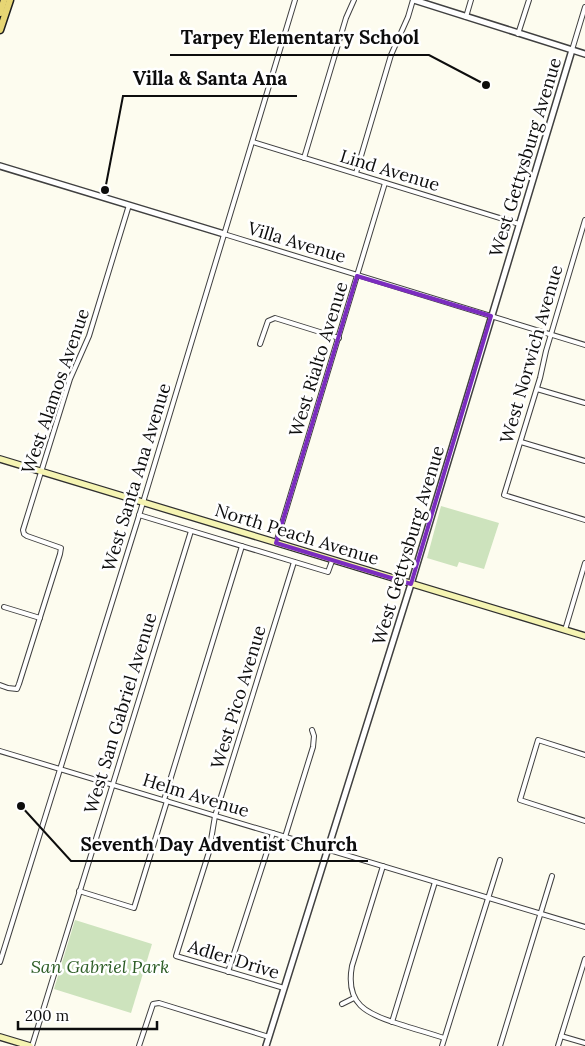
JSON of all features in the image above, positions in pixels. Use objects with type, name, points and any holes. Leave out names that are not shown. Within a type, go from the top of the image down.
[{"type":"main road","points":[[0,30],[4,0]]},
{"type":"main road","points":[[1,16],[10,0]]},
{"type":"main road","name":"North Peach Avenue","points":[[0,459],[585,636]]},
{"type":"main road","points":[[0,1037],[31,1046]]},
{"type":"street","name":"West Santa Ana Avenue","points":[[0,962],[143,503],[296,0]]},
{"type":"street","points":[[304,158],[346,18],[354,0]]},
{"type":"street","points":[[356,174],[391,55],[414,0],[585,54]]},
{"type":"street","points":[[466,17],[471,0]]},
{"type":"street","points":[[518,34],[528,0]]},
{"type":"street","points":[[572,50],[585,7]]},
{"type":"street","name":"West Gettysburg Avenue","points":[[266,1046],[411,584],[572,50]]},
{"type":"street","name":"Lind Avenue","points":[[252,142],[519,224]]},
{"type":"street","name":"Villa Avenue","points":[[0,166],[585,345]]},
{"type":"street","name":"West Rialto Avenue","points":[[276,543],[385,183]]},
{"type":"street","name":"West Alamos Avenue","points":[[0,685],[8,688],[17,688],[60,554],[61,548],[24,534],[24,530],[70,379],[89,336],[128,205]]},
{"type":"street","name":"West Norwich Avenue","points":[[585,220],[504,495],[585,520]]},
{"type":"street","points":[[260,344],[268,321],[275,318],[339,338]]},
{"type":"street","points":[[537,388],[585,403]]},
{"type":"street","points":[[520,442],[585,461]]},
{"type":"street","points":[[139,515],[328,572],[332,561]]},
{"type":"street","name":"West San Gabriel Avenue","points":[[31,1046],[191,531]]},
{"type":"street","points":[[79,891],[134,908],[242,546]]},
{"type":"street","name":"West Pico Avenue","points":[[176,956],[209,852],[215,816],[294,562]]},
{"type":"street","points":[[565,630],[585,563]]},
{"type":"street","points":[[4,607],[40,618]]},
{"type":"street","points":[[285,837],[313,747],[314,736],[312,730]]},
{"type":"street","points":[[585,755],[538,740],[520,800],[585,821]]},
{"type":"street","name":"Helm Avenue","points":[[0,751],[585,927]]},
{"type":"street","points":[[228,972],[273,833]]},
{"type":"street","points":[[442,1046],[500,860]]},
{"type":"street","points":[[383,866],[352,966],[350,977],[354,998],[360,1006],[373,1016],[444,1038]]},
{"type":"street","points":[[500,1046],[552,876]]},
{"type":"street","points":[[392,1022],[435,882]]},
{"type":"street","name":"Adler Drive","points":[[176,956],[284,988]]},
{"type":"street","points":[[558,1046],[585,959]]},
{"type":"street","points":[[342,1004],[354,998]]},
{"type":"street","points":[[139,1046],[153,1004],[159,1003],[269,1036]]},
{"type":"street","points":[[561,1036],[585,1043]]},
{"type":"highlighted area","points":[[357,276],[491,316],[411,584],[276,543]]},
{"type":"green space","points":[[441,506],[499,523],[484,569],[459,562],[457,567],[427,558]]},
{"type":"green space","name":"San Gabriel Park","points":[[75,920],[152,944],[131,1013],[54,989]]},
{"type":"place","name":"Tarpey Elementary School","points":[[486,85]]},
{"type":"place","name":"Villa & Santa Ana","points":[[105,190]]},
{"type":"place","name":"Seventh Day Adventist Church","points":[[21,806]]}]
